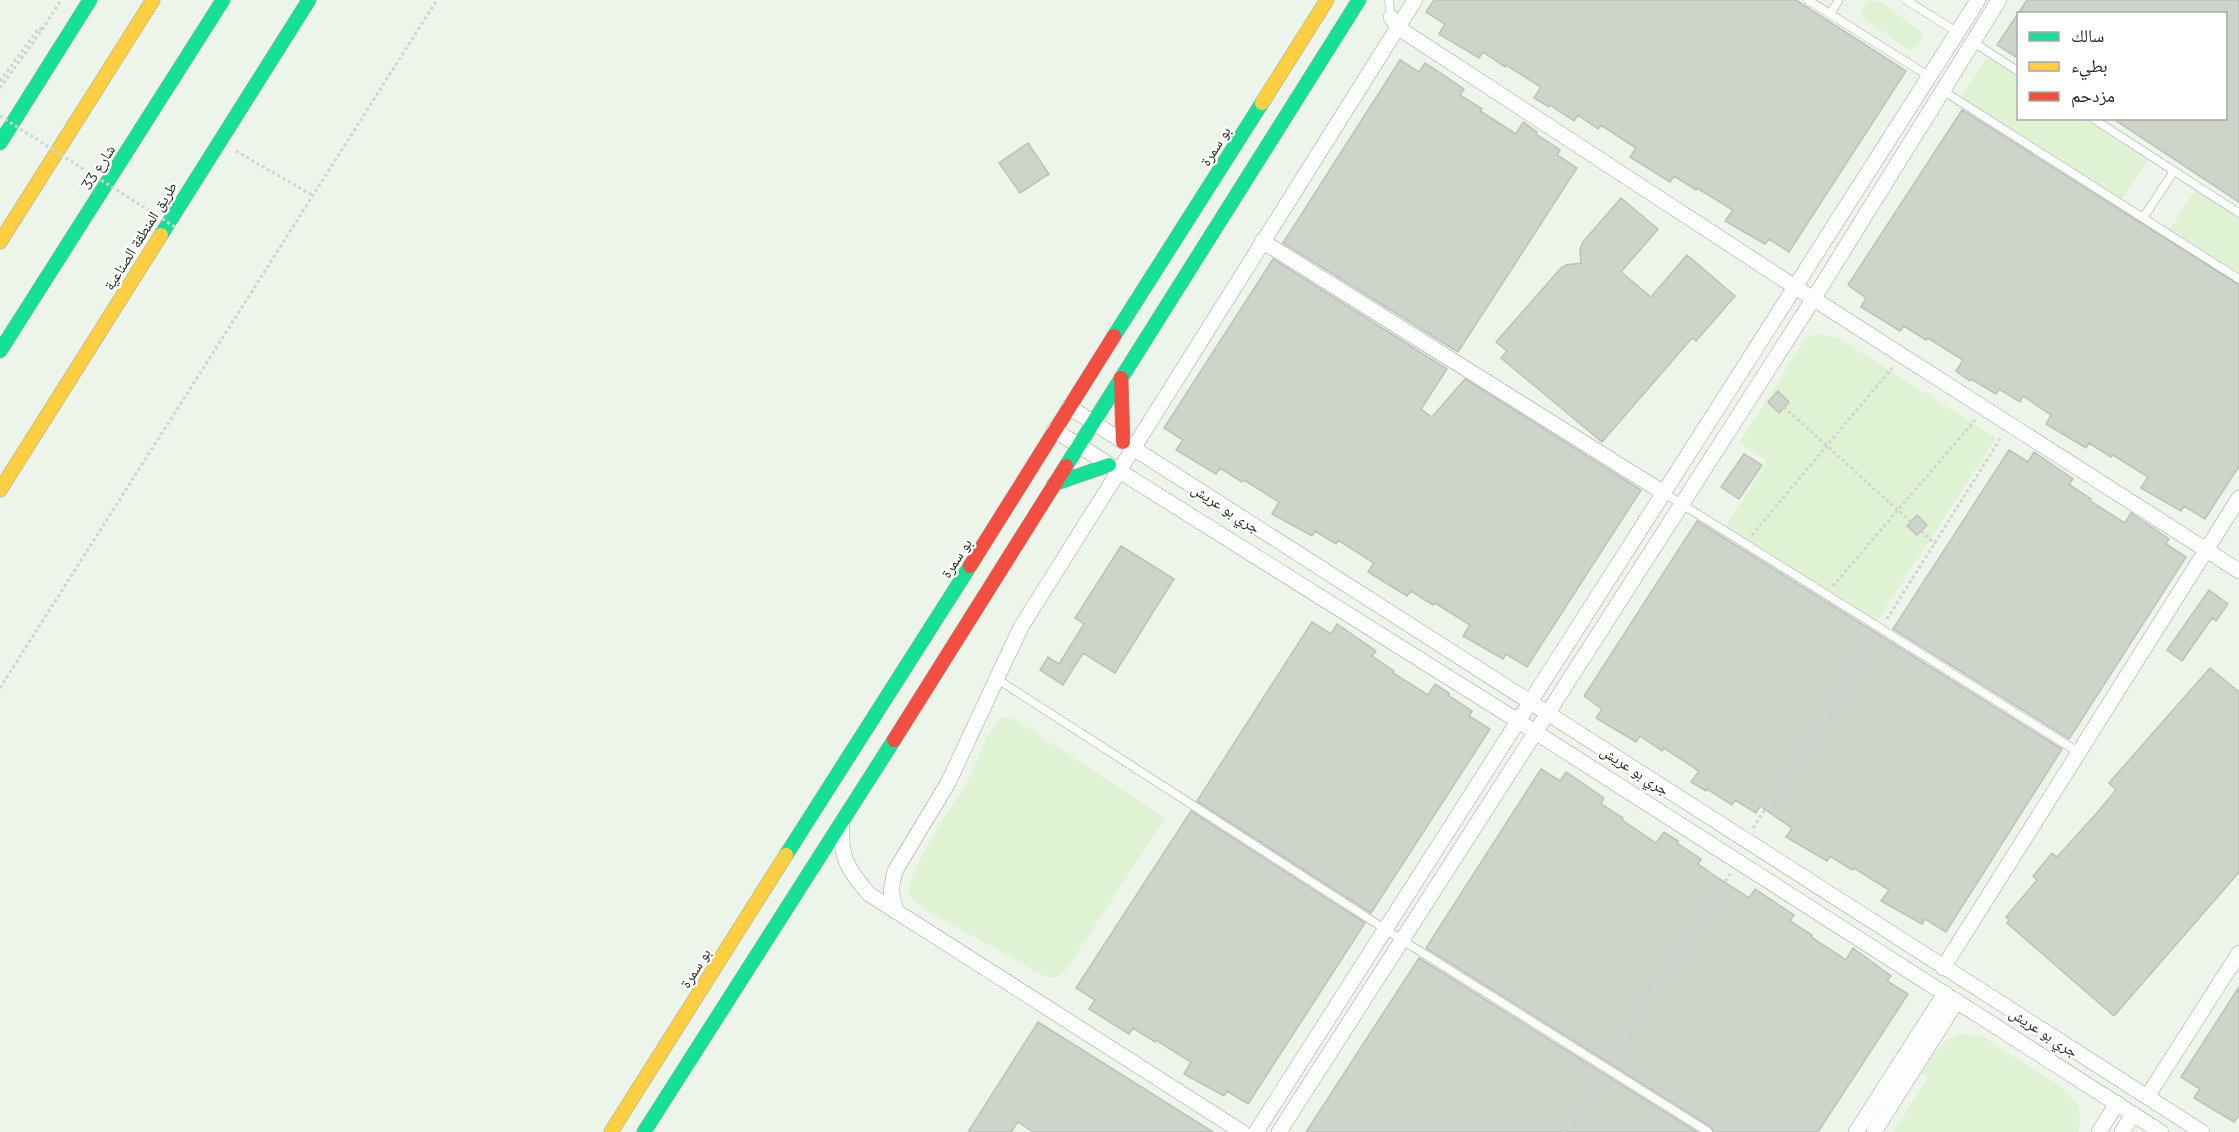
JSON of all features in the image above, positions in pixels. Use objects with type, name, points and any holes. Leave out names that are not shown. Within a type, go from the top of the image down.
[{"type":"main road","points":[[0,143],[90,0]]},
{"type":"main road","points":[[0,242],[153,0]]},
{"type":"main road","name":"شارع 33","points":[[0,351],[223,0]]},
{"type":"main road","name":"طريق المنطقة الصناعية","points":[[0,490],[309,0]]},
{"type":"main road","name":"بو سمرة","points":[[611,1132],[1006,511],[1068,407],[1327,0]]},
{"type":"main road","points":[[644,1132],[842,822],[1359,0]]},
{"type":"main road","points":[[1121,378],[1128,445]]},
{"type":"main road","points":[[1054,484],[1113,468]]},
{"type":"street","points":[[896,912],[891,890],[895,871],[948,783],[1020,627],[1113,468],[1262,241],[1394,22],[1415,0]]},
{"type":"street","points":[[1256,1132],[1978,0]]},
{"type":"street","points":[[1279,1132],[1814,298],[1999,0]]},
{"type":"street","points":[[1394,22],[1795,287],[2239,571]]},
{"type":"street","points":[[1262,241],[1664,493]]},
{"type":"street","name":"جري بو عريش","points":[[1068,407],[2202,1132]]},
{"type":"street","name":"جري بو عريش","points":[[1054,430],[1518,721],[2162,1132]]},
{"type":"street","points":[[1943,968],[2239,498]]},
{"type":"street","points":[[842,822],[843,858],[868,894],[1242,1132]]},
{"type":"street","points":[[2147,1097],[2239,953]]},
{"type":"street","points":[[1856,1132],[1951,997]]},
{"type":"street","points":[[1874,1132],[1951,997]]},
{"type":"street","points":[[2099,1132],[2117,1104]]},
{"type":"street","points":[[2122,1132],[2133,1114]]},
{"type":"lane","points":[[1389,0],[1394,22]]},
{"type":"lane","points":[[1808,0],[1930,77]]},
{"type":"lane","points":[[1830,14],[1839,0]]},
{"type":"lane","points":[[1906,0],[1957,32]]},
{"type":"lane","points":[[1973,42],[2017,70]]},
{"type":"lane","points":[[1942,90],[2239,279]]},
{"type":"lane","points":[[2095,120],[2239,213]]},
{"type":"lane","points":[[2143,218],[2174,171]]},
{"type":"lane","points":[[1664,493],[2078,752]]},
{"type":"lane","points":[[995,678],[1402,940],[1708,1132]]},
{"type":"path","points":[[0,88],[61,0]]},
{"type":"path","points":[[0,688],[436,0]]},
{"type":"path","points":[[0,81],[39,28],[42,30]]},
{"type":"path","points":[[0,116],[175,227]]},
{"type":"path","points":[[237,150],[312,195]]},
{"type":"path","points":[[1745,544],[1902,355]]},
{"type":"path","points":[[1784,407],[1911,522]]},
{"type":"path","points":[[1826,595],[1985,408]]},
{"type":"path","points":[[1745,841],[2010,424]]},
{"type":"path","points":[[1921,531],[1935,544]]},
{"type":"path","points":[[1563,1132],[1737,862]]},
{"type":"green space","points":[[1871,0],[1882,3],[1924,34],[1912,52],[1862,17],[1861,10]]},
{"type":"green space","points":[[1987,57],[2017,76],[2017,120],[2085,120],[2148,160],[2122,199],[1961,98]]},
{"type":"green space","points":[[2195,190],[2239,218],[2239,273],[2170,229]]},
{"type":"green space","points":[[1820,334],[1840,339],[1996,438],[1877,621],[1726,526],[1767,461],[1739,443],[1804,341],[1810,336]]},
{"type":"green space","points":[[1003,717],[1019,722],[1165,818],[1066,970],[1058,977],[1047,977],[928,912],[916,903],[909,892],[910,883],[924,853],[970,777],[993,728]]},
{"type":"green space","points":[[1961,1034],[1983,1037],[2064,1089],[2078,1106],[2080,1120],[2078,1132],[1893,1132],[1928,1078],[1922,1073],[1934,1055],[1948,1040]]},
{"type":"building","points":[[1434,0],[1796,0],[1906,71],[1789,252],[1769,239],[1765,244],[1725,221],[1733,210],[1697,188],[1696,190],[1674,176],[1670,182],[1630,157],[1636,148],[1601,125],[1598,129],[1578,115],[1574,121],[1550,105],[1549,107],[1534,98],[1541,87],[1506,65],[1505,67],[1483,52],[1479,58],[1439,34],[1445,24],[1426,12]]},
{"type":"building","points":[[2027,0],[2239,0],[2239,202],[2115,120],[2227,120],[2227,12],[2019,12]]},
{"type":"building","points":[[2017,15],[2017,58],[1997,45]]},
{"type":"building","points":[[1400,60],[1419,72],[1425,63],[1464,89],[1460,95],[1482,109],[1480,111],[1516,134],[1523,122],[1560,150],[1557,155],[1577,168],[1458,352],[1283,243]]},
{"type":"building","points":[[1962,110],[2239,285],[2239,466],[2205,519],[2184,506],[2181,511],[2141,488],[2148,477],[2113,455],[2111,457],[2089,443],[2086,448],[2046,424],[2051,415],[2023,396],[2020,402],[1999,389],[1996,394],[1971,379],[1970,381],[1956,371],[1963,360],[1928,338],[1926,340],[1904,326],[1900,331],[1861,307],[1866,298],[1848,285]]},
{"type":"building","points":[[1028,143],[1049,174],[1020,193],[999,163]]},
{"type":"building","points":[[1621,198],[1658,229],[1621,272],[1651,297],[1687,255],[1735,296],[1696,341],[1692,338],[1602,442],[1501,358],[1507,351],[1496,342],[1561,268],[1581,263],[1580,249],[1583,242]]},
{"type":"building","points":[[1273,259],[1447,369],[1421,409],[1432,417],[1465,379],[1641,490],[1527,667],[1506,654],[1503,659],[1463,636],[1470,625],[1435,603],[1433,605],[1411,591],[1407,596],[1368,572],[1374,563],[1338,540],[1336,544],[1315,531],[1312,536],[1272,514],[1279,502],[1244,480],[1242,482],[1220,468],[1216,474],[1176,450],[1183,440],[1164,428]]},
{"type":"building","points":[[1778,391],[1789,402],[1779,413],[1768,402]]},
{"type":"building","points":[[2009,450],[2028,462],[2034,452],[2073,479],[2069,484],[2091,499],[2090,501],[2125,523],[2131,513],[2169,539],[2166,544],[2186,557],[2069,739],[1893,629]]},
{"type":"building","points":[[1744,454],[1762,465],[1739,499],[1721,487]]},
{"type":"building","points":[[1917,515],[1927,525],[1917,535],[1907,526]]},
{"type":"building","points":[[1697,521],[2062,749],[1946,932],[1925,919],[1922,924],[1881,901],[1889,890],[1854,868],[1852,870],[1830,856],[1827,861],[1786,837],[1792,828],[1760,806],[1756,813],[1735,800],[1732,805],[1691,782],[1699,771],[1664,748],[1662,751],[1640,736],[1636,742],[1596,718],[1602,709],[1584,696]]},
{"type":"building","points":[[1121,546],[1174,579],[1115,673],[1083,653],[1063,685],[1040,670],[1048,657],[1059,664],[1084,624],[1075,618]]},
{"type":"building","points":[[2209,590],[2228,604],[2216,621],[2212,618],[2182,661],[2167,650]]},
{"type":"building","points":[[1312,622],[1331,634],[1337,624],[1376,651],[1372,656],[1394,671],[1393,673],[1428,695],[1435,684],[1472,711],[1469,716],[1490,729],[1371,913],[1197,801]]},
{"type":"building","points":[[2210,668],[2239,692],[2239,872],[2114,1016],[2007,923],[2009,920],[2006,917],[2037,880],[2033,876],[2052,853],[2057,857],[2116,790],[2109,783]]},
{"type":"building","points":[[1541,769],[1560,781],[1566,772],[1604,798],[1601,804],[1656,843],[1664,832],[1701,859],[1698,864],[1718,878],[1749,898],[1755,889],[1794,915],[1790,921],[1846,960],[1853,948],[1891,976],[1887,981],[1908,994],[1818,1132],[1714,1132],[1711,1127],[1426,948]]},
{"type":"building","points":[[1191,811],[1365,923],[1248,1104],[1227,1091],[1224,1096],[1184,1074],[1191,1062],[1133,1028],[1129,1034],[1089,1009],[1095,1000],[1076,988]]},
{"type":"building","points":[[1419,958],[1697,1132],[1306,1132]]},
{"type":"building","points":[[2239,987],[2239,1115],[2234,1122],[2194,1098],[2200,1089],[2181,1077]]},
{"type":"building","points":[[1038,1022],[1213,1132],[1033,1132],[1018,1122],[1011,1132],[968,1132]]},
{"type":"traffic: fast","points":[[0,143],[90,0]]},
{"type":"traffic: fast","points":[[0,351],[223,0]]},
{"type":"traffic: fast","points":[[161,235],[309,0]]},
{"type":"traffic: fast","points":[[1066,466],[1359,0]]},
{"type":"traffic: fast","points":[[1114,336],[1262,103]]},
{"type":"traffic: fast","points":[[1054,484],[1109,465]]},
{"type":"traffic: fast","points":[[786,855],[970,566]]},
{"type":"traffic: fast","points":[[644,1132],[894,740]]},
{"type":"traffic: slow","points":[[0,242],[153,0]]},
{"type":"traffic: slow","points":[[1262,103],[1327,0]]},
{"type":"traffic: slow","points":[[0,490],[161,235]]},
{"type":"traffic: slow","points":[[611,1132],[786,855]]},
{"type":"traffic: jam","points":[[970,566],[1114,336]]},
{"type":"traffic: jam","points":[[1121,378],[1123,442]]},
{"type":"traffic: jam","points":[[894,740],[1066,466]]}]
